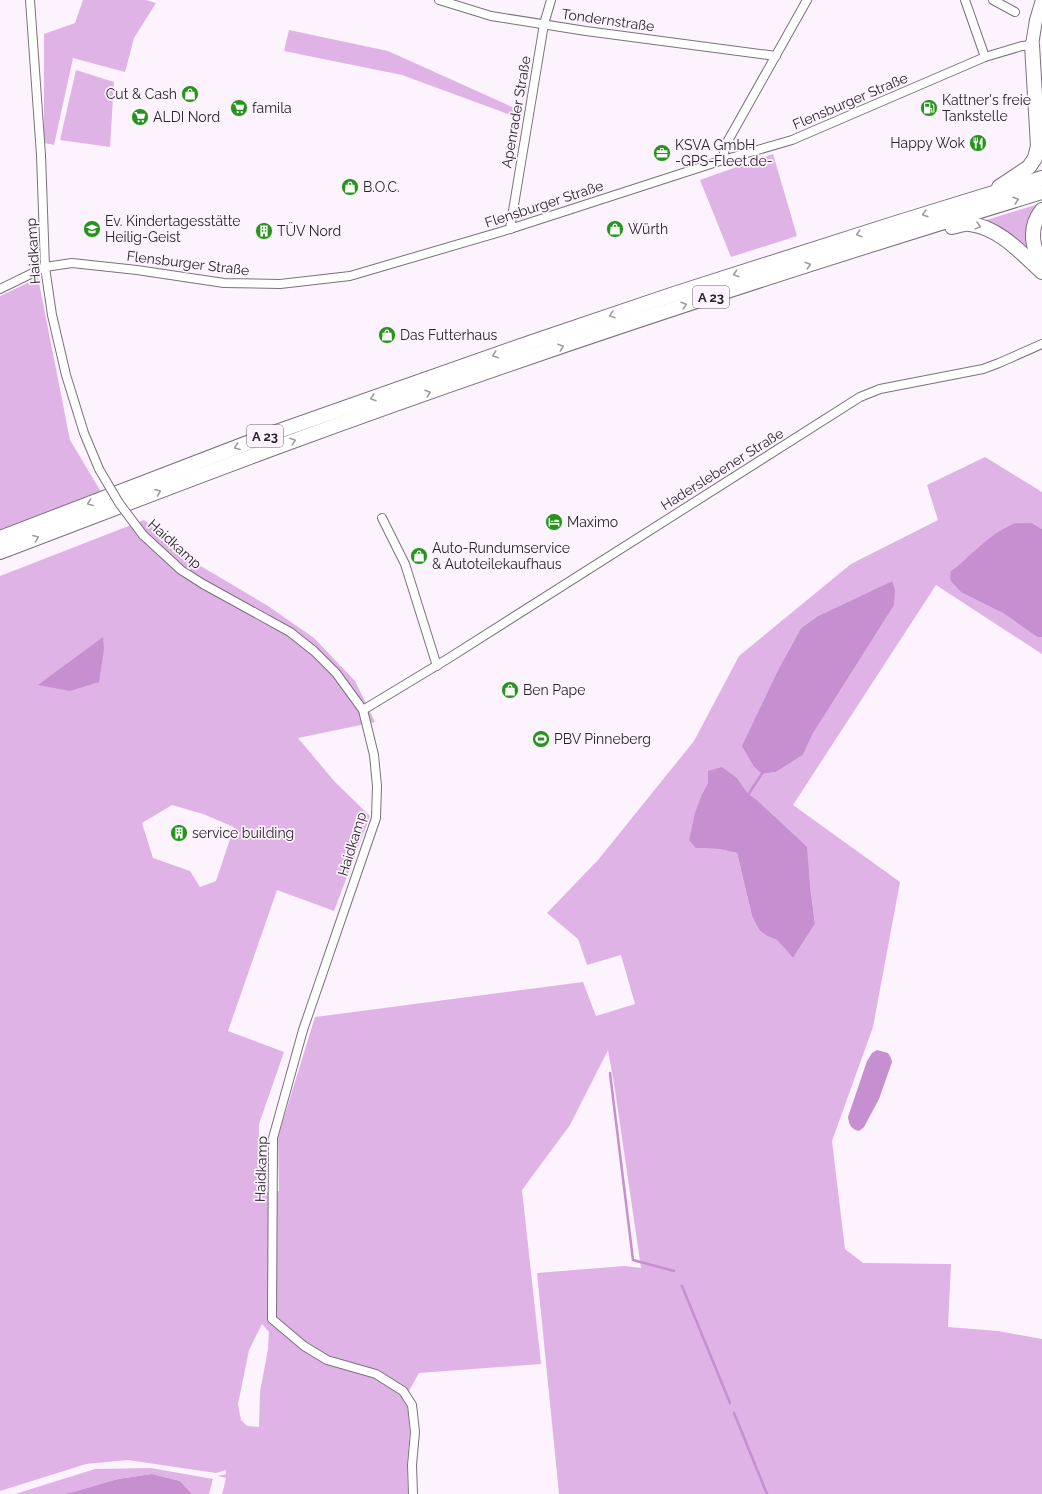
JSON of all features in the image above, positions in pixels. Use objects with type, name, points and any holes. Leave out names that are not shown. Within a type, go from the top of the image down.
[{"type":"highway","points":[[989,194],[1029,167],[1035,158],[1038,146],[1036,84],[1032,45]]},
{"type":"highway","points":[[1036,84],[1042,100]]},
{"type":"highway","name":"A 23","points":[[0,538],[276,432],[524,345],[674,294],[1042,178]]},
{"type":"highway","name":"A 23","points":[[0,552],[285,444],[442,388],[673,309],[898,236],[1042,192]]},
{"type":"highway","points":[[1042,210],[1035,219],[1032,235],[1036,253],[1042,266]]},
{"type":"highway","points":[[898,236],[968,224],[980,226],[991,230],[1008,241],[1042,272]]},
{"type":"main road","points":[[1032,45],[1036,20],[1042,0]]},
{"type":"street","name":"Haidkamp","points":[[30,0],[41,155],[45,268],[52,315],[66,375],[84,433],[99,469],[126,514],[143,534],[181,570],[203,584],[290,632],[308,646],[336,672],[363,710],[374,755],[377,786],[376,818],[303,1030],[273,1138],[272,1319],[304,1346],[327,1360],[376,1374],[403,1391],[412,1405],[415,1432],[412,1465],[413,1494]]},
{"type":"street","name":"Tondernstraße","points":[[438,0],[491,16],[776,56]]},
{"type":"street","name":"Apenrader Straße","points":[[510,229],[544,24],[551,0]]},
{"type":"street","points":[[723,160],[725,146],[807,0]]},
{"type":"street","points":[[965,0],[985,57]]},
{"type":"street","points":[[993,0],[1015,12]]},
{"type":"street","name":"Flensburger Straße","points":[[0,289],[45,268],[72,264],[137,270],[224,283],[288,283],[350,276],[510,229],[723,160],[792,140],[985,57],[1022,46],[1032,45]]},
{"type":"street","name":"Haderslebener Straße","points":[[363,710],[437,666],[860,397],[880,389],[983,369],[999,364],[1042,344]]},
{"type":"street","points":[[382,518],[405,564],[437,666]]},
{"type":"shaded area","points":[[83,0],[146,0],[156,3],[134,38],[125,72],[73,58],[54,145],[44,143],[44,34],[75,23]]},
{"type":"shaded area","points":[[289,30],[388,51],[521,111],[519,118],[402,75],[284,51]]},
{"type":"shaded area","points":[[76,70],[114,82],[110,147],[60,140]]},
{"type":"shaded area","points":[[773,154],[797,236],[731,257],[700,180]]},
{"type":"shaded area","points":[[1042,203],[1037,262],[980,222]]},
{"type":"shaded area","points":[[38,278],[70,440],[101,492],[0,530],[0,296]]},
{"type":"shaded area","points":[[985,457],[1042,492],[1042,529],[1032,523],[966,559],[951,571],[1003,613],[1037,637],[1042,637],[1042,654],[936,585],[793,805],[900,882],[873,1027],[832,1141],[845,1249],[863,1263],[951,1264],[948,1327],[998,1331],[1042,1339],[1042,1494],[559,1494],[537,1273],[624,1266],[641,1268],[608,1050],[570,1125],[522,1190],[541,1364],[419,1373],[409,1391],[407,1404],[410,1431],[407,1464],[408,1494],[222,1494],[226,1478],[218,1476],[226,1474],[226,1470],[216,1473],[128,1460],[86,1464],[0,1491],[0,576],[144,520],[199,565],[268,606],[314,638],[355,681],[375,722],[298,738],[335,782],[370,816],[334,911],[277,890],[228,1031],[284,1052],[259,1124],[258,1193],[279,1191],[278,1137],[315,1017],[583,982],[596,1016],[635,1004],[621,955],[587,965],[578,939],[547,913],[598,860],[694,741],[739,656],[851,564],[938,520],[927,485]],"holes":[[[892,581],[803,755],[776,772],[762,774],[754,767],[761,706],[778,670],[801,628],[818,616]],[[737,778],[748,795],[757,800],[777,819],[810,886],[815,924],[793,958],[777,940],[767,936],[759,930],[752,916],[737,853],[719,849],[696,848],[702,794],[708,783]],[[172,805],[203,814],[234,827],[216,881],[200,887],[190,871],[153,858],[142,823]],[[262,1324],[269,1332],[268,1349],[260,1392],[259,1427],[247,1426],[241,1420],[238,1404],[249,1350]]]},
{"type":"shaded area","points":[[1032,523],[1042,529],[1042,637],[1037,637],[1003,613],[961,592],[950,580],[951,571],[995,534],[1013,524]]},
{"type":"shaded area","points":[[892,581],[895,590],[894,605],[813,733],[803,755],[776,772],[762,774],[754,767],[742,746],[778,670],[801,628],[818,616]]},
{"type":"shaded area","points":[[103,637],[104,649],[99,682],[70,691],[38,685]]},
{"type":"shaded area","points":[[722,767],[737,778],[748,794],[757,800],[807,847],[815,924],[793,958],[777,940],[767,936],[759,930],[752,916],[737,853],[719,849],[696,848],[689,840],[695,813],[708,783],[708,771]]},
{"type":"shaded area","points":[[877,1050],[888,1053],[892,1062],[879,1099],[864,1127],[859,1131],[851,1126],[848,1117],[867,1061],[872,1053]]},
{"type":"shaded area","points":[[151,1468],[213,1479],[209,1494],[192,1494],[180,1481],[152,1474],[118,1479],[63,1494],[15,1494],[95,1469]]},
{"type":"shaded area","points":[[152,1474],[180,1481],[192,1494],[63,1494],[118,1479]]},
{"type":"waterway","points":[[748,795],[763,772]]},
{"type":"waterway","points":[[610,1073],[633,1260],[674,1271]]},
{"type":"waterway","points":[[682,1286],[730,1403]]},
{"type":"waterway","points":[[734,1413],[767,1494]]},
{"type":"place","name":"Cut & Cash","points":[[190,94]]},
{"type":"place","name":"famila","points":[[239,108]]},
{"type":"place","name":"Kattner's freie Tankstelle","points":[[929,108]]},
{"type":"place","name":"ALDI Nord","points":[[140,117]]},
{"type":"place","name":"Happy Wok","points":[[978,143]]},
{"type":"place","name":"KSVA GmbH -GPS-Fleet.de-","points":[[662,153]]},
{"type":"place","name":"B.O.C.","points":[[350,187]]},
{"type":"place","name":"Ev. Kindertagesstätte Heilig-Geist","points":[[92,229]]},
{"type":"place","name":"Würth","points":[[615,229]]},
{"type":"place","name":"TÜV Nord","points":[[264,231]]},
{"type":"place","name":"Das Futterhaus","points":[[387,335]]},
{"type":"place","name":"Maximo","points":[[554,522]]},
{"type":"place","name":"Auto-Rundumservice & Autoteilekaufhaus","points":[[419,556]]},
{"type":"place","name":"Ben Pape","points":[[510,690]]},
{"type":"place","name":"PBV Pinneberg","points":[[541,739]]},
{"type":"place","name":"service building","points":[[179,833]]}]
